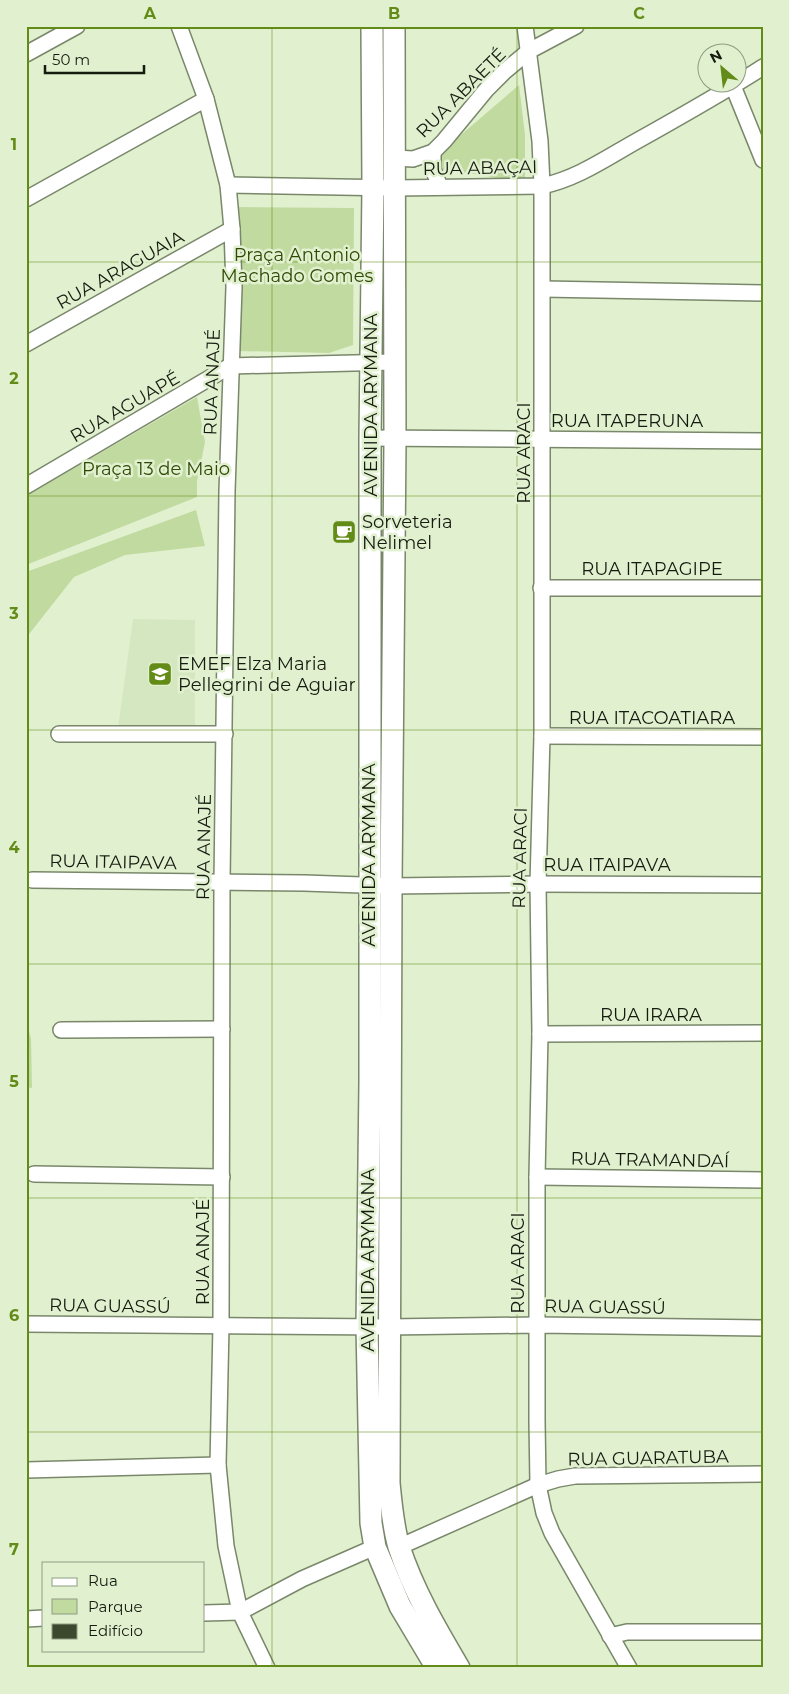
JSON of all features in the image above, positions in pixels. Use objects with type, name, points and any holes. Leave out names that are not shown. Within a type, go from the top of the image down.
[{"type":"main road","name":"AVENIDA ARYMANA","points":[[372,26],[370,1073],[367,1326],[371,1523],[375,1547],[400,1606],[437,1668]]},
{"type":"main road","name":"AVENIDA ARYMANA","points":[[394,26],[395,440],[388,1327],[389,1483],[393,1518],[399,1546],[416,1590],[459,1668]]},
{"type":"street","points":[[26,54],[77,26]]},
{"type":"street","name":"RUA ANAJÉ","points":[[179,26],[206,99],[228,186],[232,229],[234,287],[227,491],[222,882],[222,1325],[218,1465],[226,1546],[240,1612],[267,1668]]},
{"type":"street","name":"RUA ARACI","points":[[526,26],[540,141],[543,289],[542,736],[538,884],[540,1034],[536,1325],[538,1485],[544,1513],[552,1533],[630,1668]]},
{"type":"street","name":"RUA ABAETÉ","points":[[395,158],[413,159],[433,152],[486,90],[505,71],[529,51],[576,26]]},
{"type":"street","name":"RUA ABAÇAI","points":[[746,78],[763,67]]},
{"type":"street","name":"RUA ABAÇAI","points":[[228,186],[395,188],[542,186],[558,183],[574,176],[722,92]]},
{"type":"street","points":[[735,92],[763,160]]},
{"type":"street","points":[[26,199],[206,99]]},
{"type":"street","points":[[433,152],[433,169],[440,187]]},
{"type":"street","name":"RUA ARAGUAIA","points":[[26,344],[232,229]]},
{"type":"street","points":[[543,289],[763,293]]},
{"type":"street","name":"RUA AGUAPÉ","points":[[26,486],[230,366],[394,362]]},
{"type":"street","name":"RUA ITAPERUNA","points":[[370,438],[395,440],[763,441]]},
{"type":"street","name":"RUA ITAPAGIPE","points":[[541,588],[763,588]]},
{"type":"street","points":[[60,734],[225,734]]},
{"type":"street","name":"RUA ITACOATIARA","points":[[542,736],[763,737]]},
{"type":"street","name":"RUA ITAIPAVA","points":[[32,880],[369,884],[391,886],[538,884],[763,885]]},
{"type":"street","points":[[61,1030],[222,1029]]},
{"type":"street","name":"RUA IRARA","points":[[540,1034],[763,1033]]},
{"type":"street","points":[[34,1174],[222,1176]]},
{"type":"street","name":"RUA TRAMANDAÍ","points":[[537,1177],[763,1180]]},
{"type":"street","name":"RUA GUASSÚ","points":[[26,1324],[388,1327],[536,1325],[763,1328]]},
{"type":"street","points":[[26,1470],[218,1465]]},
{"type":"street","name":"RUA GUARATUBA","points":[[399,1546],[538,1485],[558,1479],[576,1476],[763,1474]]},
{"type":"street","points":[[205,1614],[240,1612],[302,1579],[375,1547]]},
{"type":"street","points":[[26,1618],[42,1618]]},
{"type":"street","points":[[610,1636],[627,1632],[763,1632]]},
{"type":"shaded area","name":"EMEF Elza Maria Pellegrini de Aguiar","points":[[133,619],[195,620],[195,732],[118,728]]},
{"type":"green space","points":[[519,85],[525,135],[525,185],[487,176],[440,169],[441,152]]},
{"type":"green space","name":"Praça Antonio Machado Gomes","points":[[237,207],[354,208],[353,345],[329,353],[237,351],[242,261]]},
{"type":"green space","name":"Praça 13 de Maio","points":[[197,397],[205,442],[197,481],[197,497],[26,565],[26,496]]},
{"type":"green space","points":[[196,510],[205,546],[125,555],[74,577],[26,638],[26,572]]},
{"type":"green space","points":[[26,1019],[31,1039],[32,1088],[26,1087]]},
{"type":"building","name":"Sorveteria Nelimel","points":[[340,522],[349,523],[350,541],[337,540]]},
{"type":"place","name":"Sorveteria Nelimel","points":[[344,532]]},
{"type":"place","name":"EMEF Elza Maria Pellegrini de Aguiar","points":[[160,674]]}]
